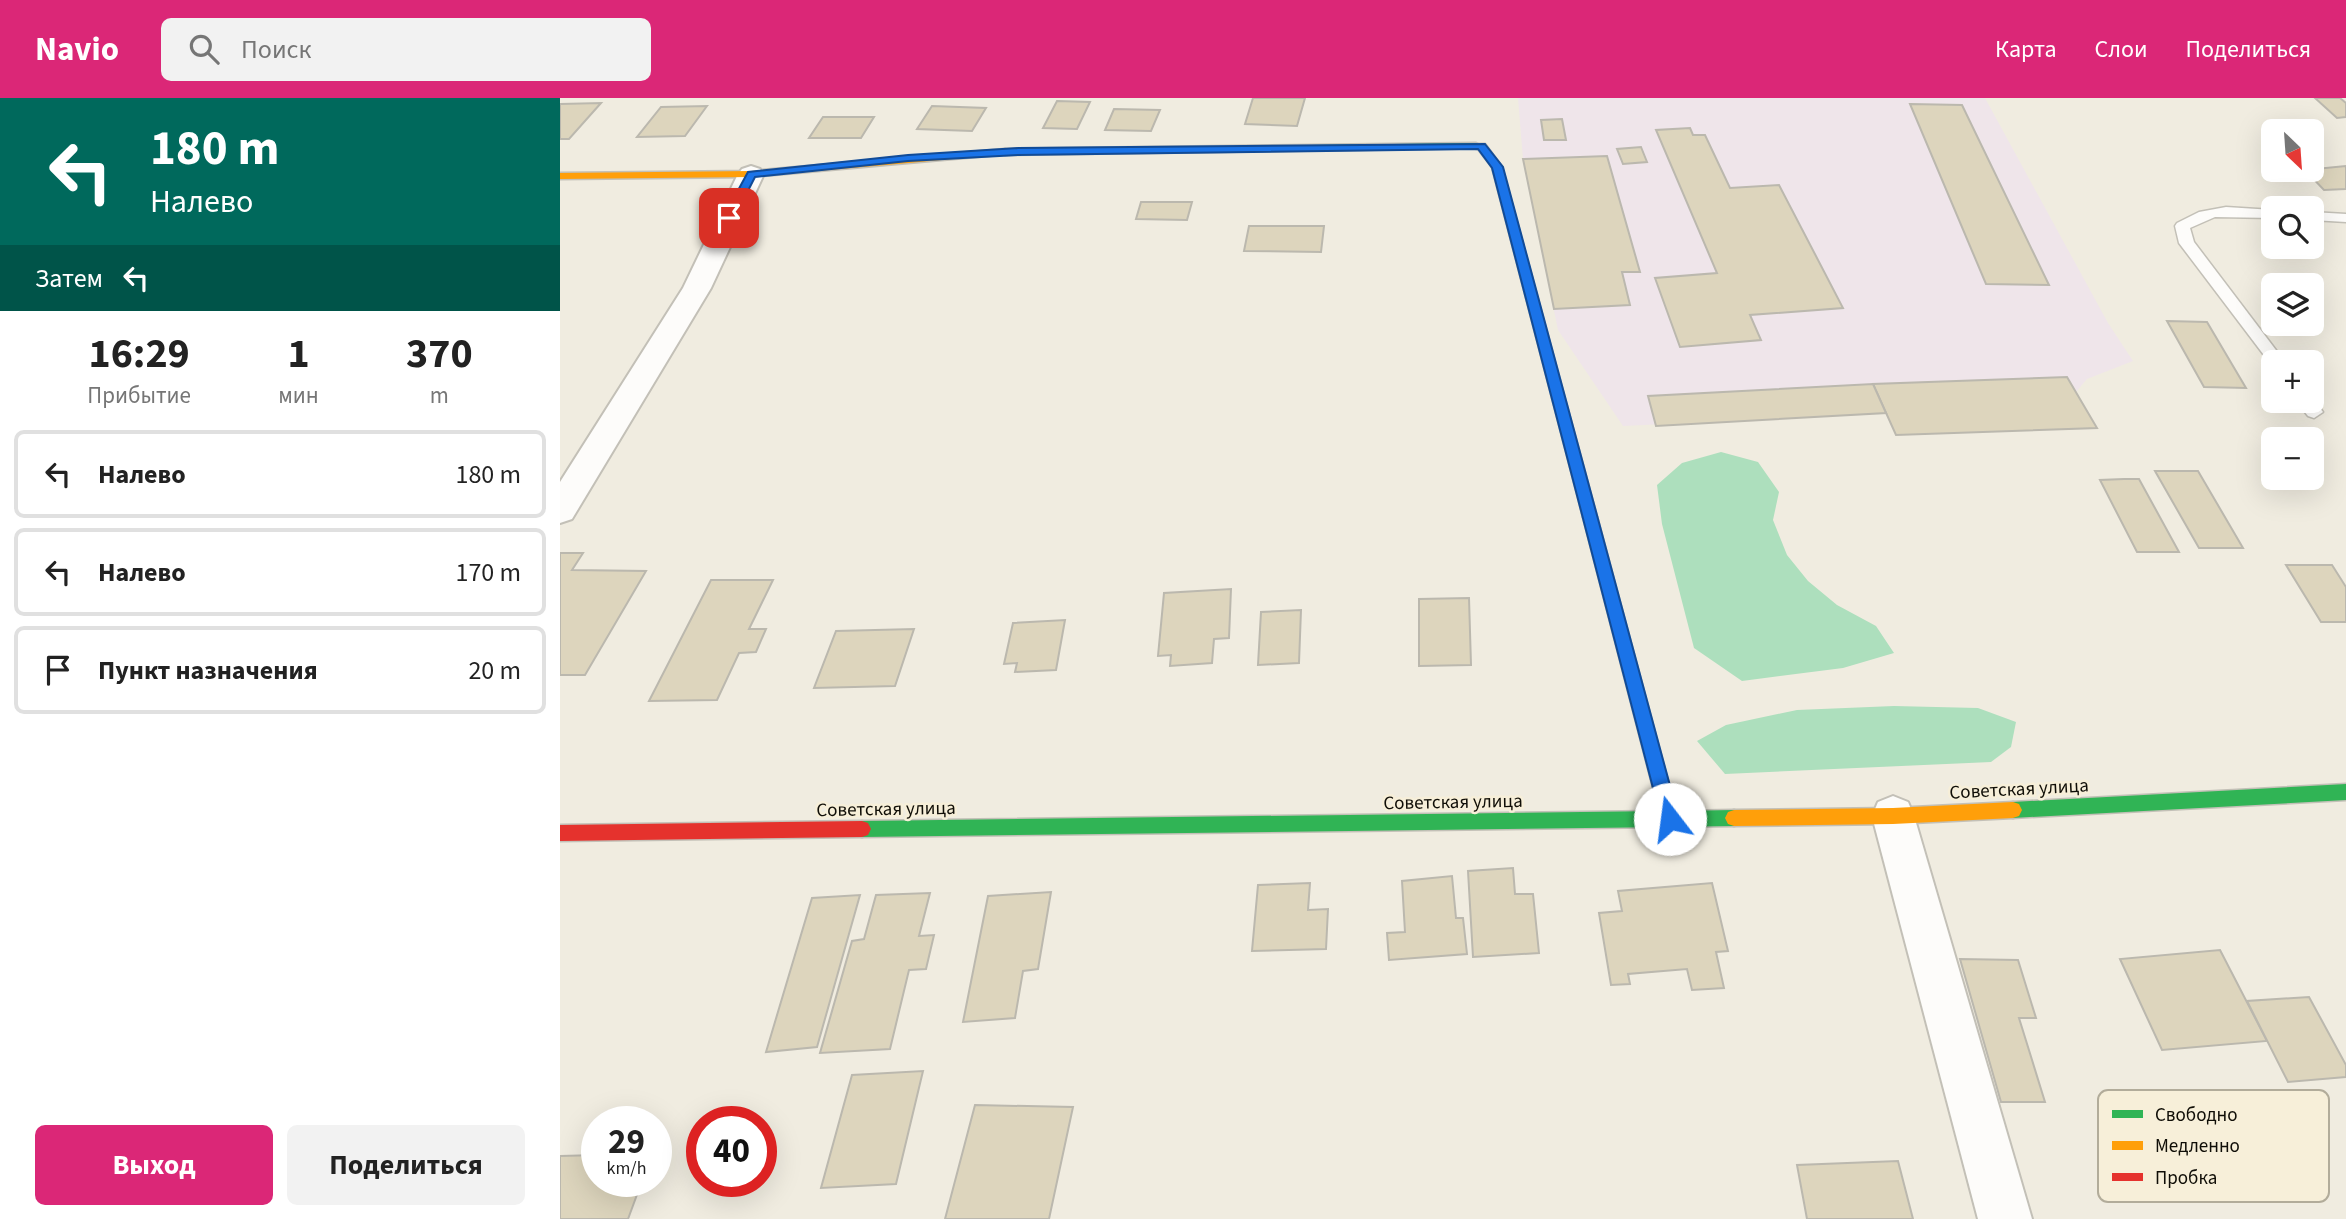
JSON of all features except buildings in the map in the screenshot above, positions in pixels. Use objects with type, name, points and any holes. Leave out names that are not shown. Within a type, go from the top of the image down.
[{"type":"street","points":[[560,176],[751,174],[908,158],[1018,152],[1481,146],[1497,167],[1670,819]]},
{"type":"street","points":[[560,510],[697,288],[751,174]]},
{"type":"street","name":"Советская улица","points":[[560,833],[1893,816],[2346,792]]},
{"type":"street","points":[[1893,816],[2005,1219]]},
{"type":"lane","points":[[2261,213],[2222,211],[2199,215],[2182,226],[2187,243],[2268,350]]},
{"type":"lane","points":[[2324,217],[2346,219]]},
{"type":"shaded area","points":[[1518,98],[1985,98],[2108,323],[2133,361],[2087,379],[2076,392],[2097,428],[1896,435],[1886,413],[1623,426],[1558,330],[1523,159]]},
{"type":"green space","points":[[1721,452],[1758,462],[1779,492],[1773,520],[1787,555],[1808,581],[1837,605],[1876,626],[1894,653],[1843,668],[1742,681],[1694,648],[1662,524],[1657,485],[1682,463]]},
{"type":"green space","points":[[1894,706],[1978,708],[2016,722],[2011,747],[1991,762],[1725,774],[1697,741],[1726,725],[1797,710]]},
{"type":"traffic: fast","points":[[1005,152],[1476,146]]},
{"type":"traffic: fast","points":[[1590,517],[1670,819]]},
{"type":"traffic: fast","points":[[2013,810],[2346,792]]},
{"type":"traffic: fast","points":[[862,829],[1734,818]]},
{"type":"traffic: slow","points":[[1476,146],[1481,146],[1497,167],[1590,517]]},
{"type":"traffic: slow","points":[[560,176],[751,174],[1005,152]]},
{"type":"traffic: slow","points":[[1734,818],[1893,816],[2013,810]]},
{"type":"traffic: jam","points":[[560,833],[862,829]]},
{"type":"route","points":[[729,218],[751,174],[908,158],[1018,152],[1481,146],[1497,167],[1548,351],[1670,819]]}]
